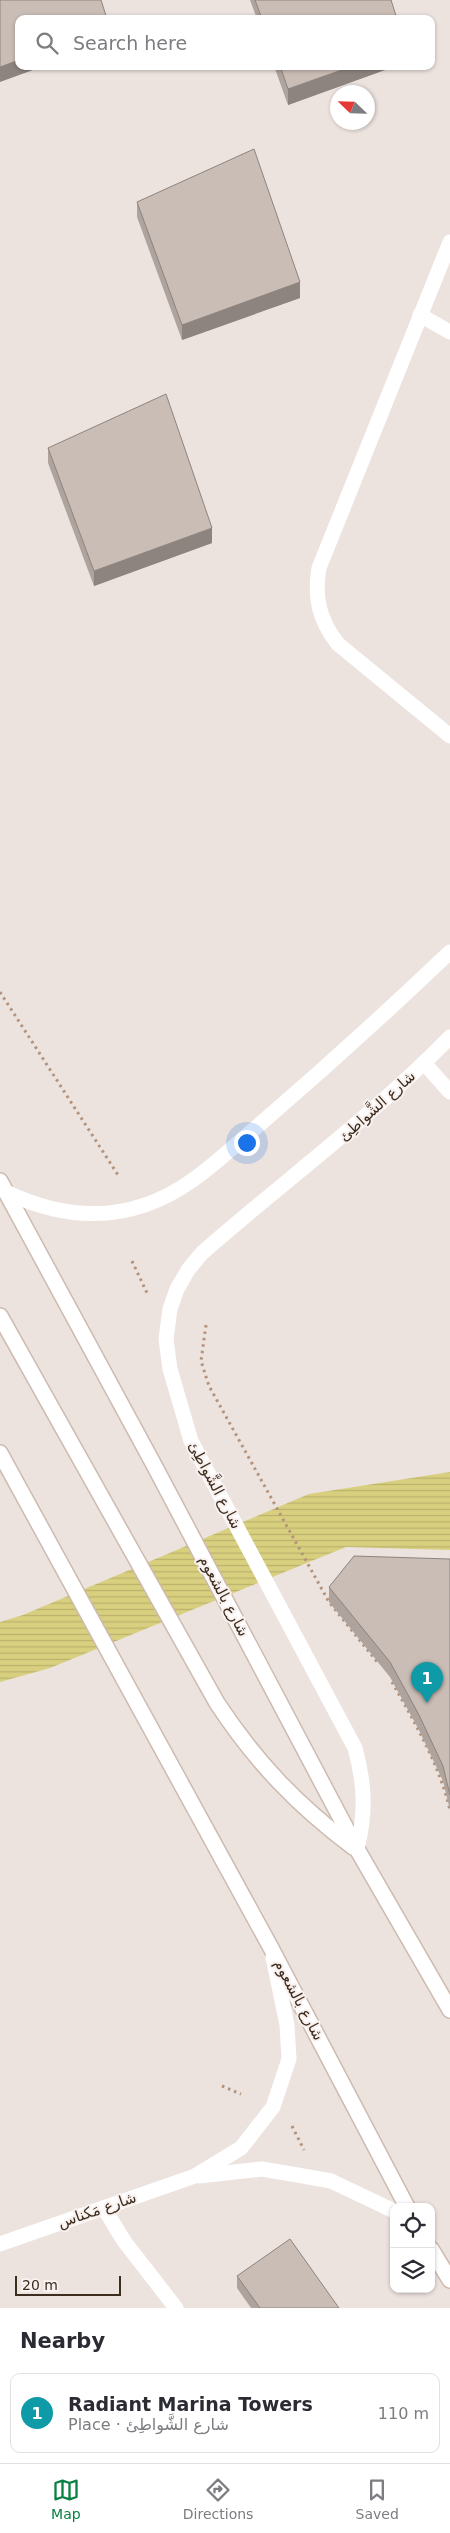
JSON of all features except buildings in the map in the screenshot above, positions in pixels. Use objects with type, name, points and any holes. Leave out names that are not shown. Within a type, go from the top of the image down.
[{"type":"street","points":[[450,242],[319,568],[317,600],[328,631],[338,644],[450,736]]},
{"type":"street","points":[[420,315],[450,332]]},
{"type":"street","points":[[3,1186],[36,1205],[76,1213],[124,1211],[163,1198],[197,1177],[290,1098],[450,952]]},
{"type":"street","name":"شارع الشَّواطِئ","points":[[357,1849],[363,1825],[365,1798],[356,1748],[191,1441],[170,1369],[166,1339],[170,1309],[177,1289],[188,1270],[212,1243],[332,1146],[424,1063],[450,1036]]},
{"type":"street","points":[[424,1063],[450,1092]]},
{"type":"street","name":"شارع بالشعوم","points":[[3,1186],[154,1465],[357,1849],[450,2010]]},
{"type":"street","points":[[0,1316],[217,1703],[240,1737],[294,1799],[357,1849]]},
{"type":"street","name":"شارع بالشعوم","points":[[0,1453],[20,1494],[137,1702],[271,1948],[405,2203]]},
{"type":"street","name":"شارع مَكناس","points":[[0,2244],[195,2176],[242,2148],[274,2107],[289,2059],[287,2025],[271,1948]]},
{"type":"street","name":"شارع مَكناس","points":[[195,2176],[262,2169],[312,2177],[332,2181],[390,2209]]},
{"type":"street","points":[[104,2208],[124,2241],[176,2308]]},
{"type":"street","points":[[435,2256],[450,2280]]},
{"type":"path","points":[[0,992],[118,1176]]},
{"type":"path","points":[[132,1261],[150,1300]]},
{"type":"path","points":[[206,1325],[201,1347],[204,1375],[328,1602],[384,1670]]},
{"type":"path","points":[[390,1677],[419,1730],[443,1781],[450,1810]]},
{"type":"path","points":[[222,2086],[241,2094]]},
{"type":"path","points":[[288,2119],[304,2150]]},
{"type":"shaded area","points":[[450,1472],[450,1550],[346,1547],[50,1668],[0,1682],[0,1622],[23,1615],[309,1494]]},
{"type":"place","name":"Radiant Marina Towers","points":[[427,1703]]}]
